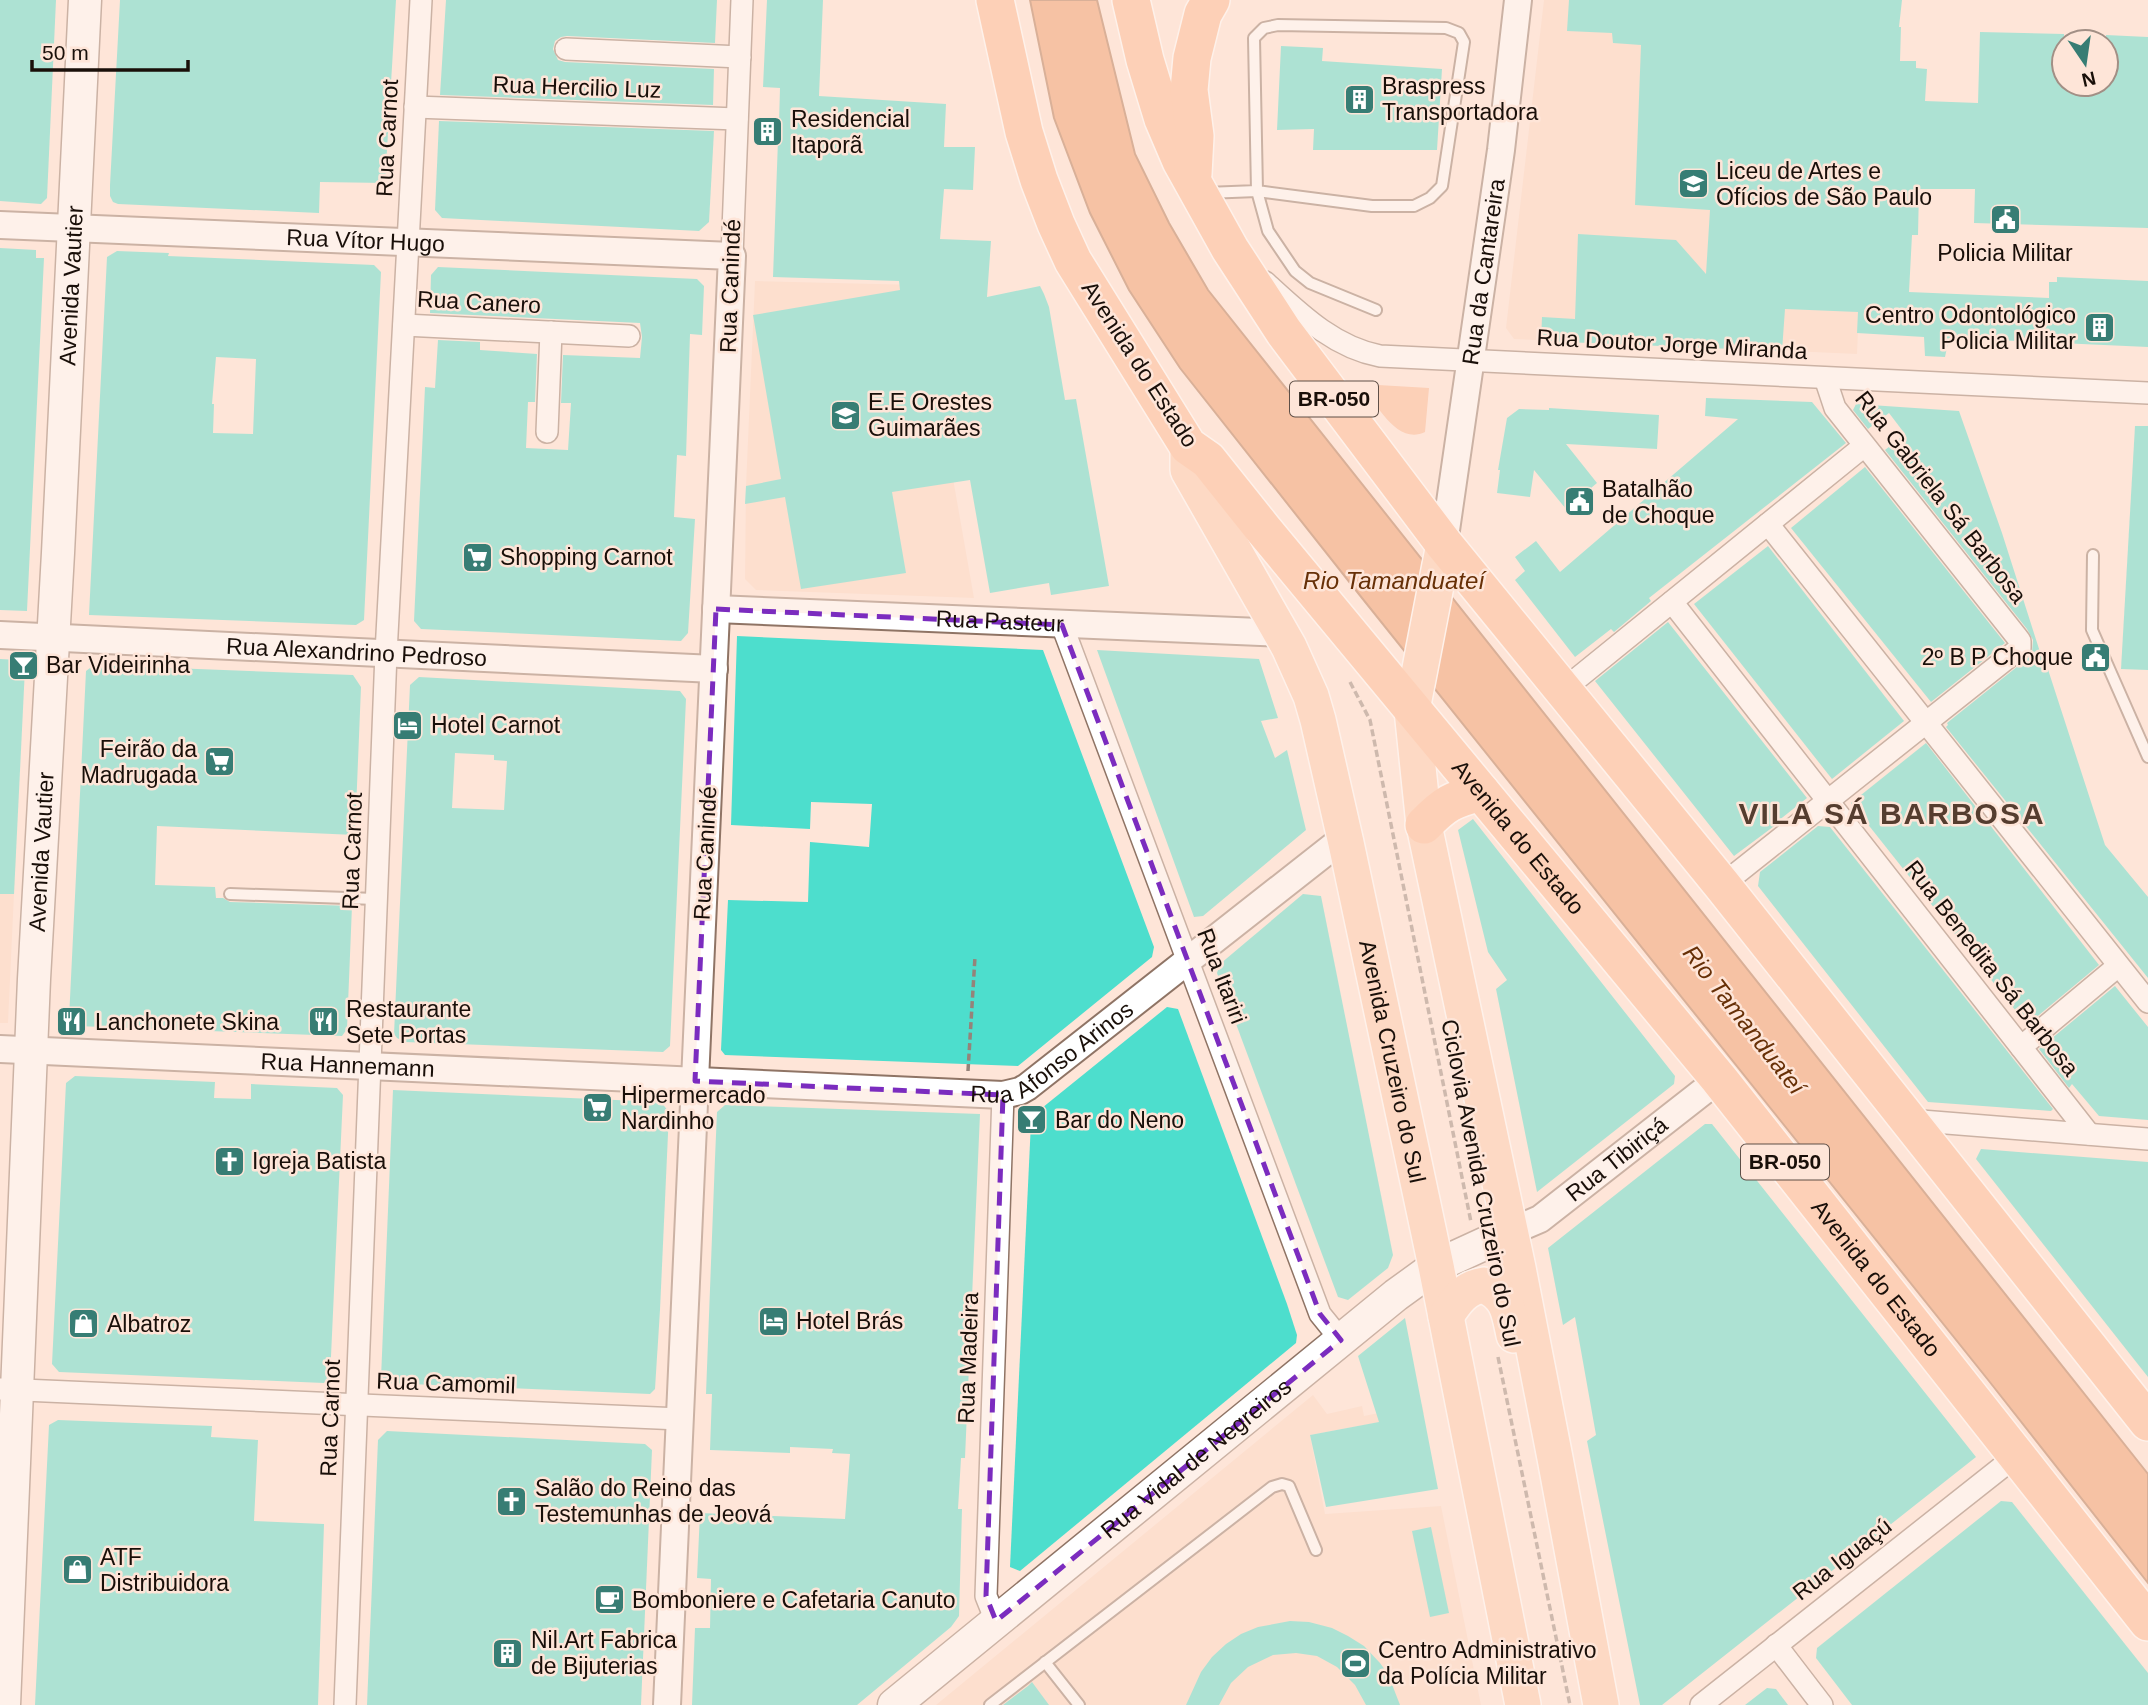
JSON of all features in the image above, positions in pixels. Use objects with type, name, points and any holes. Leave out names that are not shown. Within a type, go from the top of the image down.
[{"type":"highway","name":"Avenida do Estado","points":[[995,0],[1024,132],[1056,224],[1073,261],[1188,446],[1208,460],[1719,1079],[2148,1622]]},
{"type":"highway","name":"BR-050","points":[[1131,0],[1163,119],[1230,249],[1283,332],[1444,544],[1722,886],[2148,1422]]},
{"type":"highway","points":[[1196,187],[1195,136],[1189,90],[1192,58],[1203,14],[1211,0]]},
{"type":"highway","points":[[1424,825],[1445,804],[1481,792]]},
{"type":"main road","name":"Avenida Vautier","points":[[4,1705],[8,1390],[31,1050],[85,0]]},
{"type":"main road","name":"Avenida Cruzeiro do Sul","points":[[1188,446],[1188,470],[1282,633],[1311,696],[1345,837],[1436,1266],[1523,1705]]},
{"type":"main road","points":[[1444,544],[1412,710],[1424,825],[1510,1232],[1601,1705]]},
{"type":"main road","name":"Rua Vidal de Negreiros","points":[[894,1705],[1396,1295],[1436,1266],[1510,1232]]},
{"type":"main road","points":[[1446,1316],[1460,1296],[1476,1286],[1484,1285],[1501,1297],[1508,1310],[1538,1442],[1555,1458]]},
{"type":"street","name":"Rua Carnot","points":[[345,1705],[386,653],[421,0]]},
{"type":"street","name":"Rua Canindé","points":[[667,1705],[742,0]]},
{"type":"street","name":"Rua da Cantareira","points":[[1444,544],[1501,150],[1518,0]]},
{"type":"street","points":[[566,49],[740,57]]},
{"type":"street","name":"Rua Hercilio Luz","points":[[415,107],[737,119]]},
{"type":"street","name":"Rua Vítor Hugo","points":[[0,225],[732,256]]},
{"type":"street","name":"Rua Doutor Jorge Miranda","points":[[1230,249],[1335,340],[1351,349],[1380,356],[2148,393]]},
{"type":"street","name":"Rua Canero","points":[[404,324],[629,336]]},
{"type":"street","name":"Rua Canero","points":[[547,432],[551,332]]},
{"type":"street","name":"Rua Gabriela Sá Barbosa","points":[[1825,378],[1835,408],[2017,637],[2020,645],[2017,651],[1926,723]]},
{"type":"street","points":[[1563,690],[1864,446]]},
{"type":"street","points":[[1768,524],[2148,1002]]},
{"type":"street","name":"Rua Benedita Sá Barbosa","points":[[1672,602],[2089,1134]]},
{"type":"street","name":"Rua Pasteur","points":[[716,609],[1282,633]]},
{"type":"street","name":"Rua Itariri","points":[[1062,625],[1320,1314],[1341,1340]]},
{"type":"street","name":"Rua Alexandrino Pedroso","points":[[0,635],[714,669]]},
{"type":"street","points":[[1722,886],[1926,723]]},
{"type":"street","name":"Rua Afonso Arinos","points":[[695,1080],[1003,1095],[1020,1091],[1345,837]]},
{"type":"street","points":[[2021,1047],[2118,965]]},
{"type":"street","name":"Rua Hannemann","points":[[0,1049],[695,1080]]},
{"type":"street","name":"Rua Tibiriçá","points":[[1510,1232],[1540,1219],[1719,1079]]},
{"type":"street","name":"Rua Madeira","points":[[996,1621],[986,1596],[1003,1095]]},
{"type":"street","points":[[1909,1120],[2148,1139]]},
{"type":"street","name":"Rua Camomil","points":[[8,1390],[680,1419]]},
{"type":"street","name":"Rua Iguaçú","points":[[1701,1705],[2016,1455]]},
{"type":"street","points":[[1776,1645],[1822,1705]]},
{"type":"lane","points":[[1196,187],[1257,191],[1372,206],[1414,206],[1430,198],[1442,186],[1464,42],[1459,33],[1446,28],[1278,25],[1264,28],[1254,38],[1257,191],[1268,231],[1295,271],[1310,283],[1376,310]]},
{"type":"lane","points":[[2093,555],[2092,630],[2148,757]]},
{"type":"lane","points":[[230,894],[376,899]]},
{"type":"lane","points":[[990,1705],[1272,1488],[1282,1484],[1289,1486],[1316,1550]]},
{"type":"lane","points":[[1045,1662],[1079,1705]]},
{"type":"path","name":"Ciclovia Avenida Cruzeiro do Sul","points":[[1345,673],[1370,720],[1476,1248]]},
{"type":"path","points":[[968,1072],[975,957]]},
{"type":"path","name":"Ciclovia Avenida Cruzeiro do Sul","points":[[1498,1353],[1570,1705]]},
{"type":"highlighted area","points":[[716,609],[1062,625],[1320,1314],[1341,1340],[996,1621],[986,1596],[1003,1095],[695,1081]]},
{"type":"shaded area","name":"Liceu de Artes e Ofícios de São Paulo","points":[[1544,0],[1872,0],[1857,354],[1514,339],[1506,328]]},
{"type":"shaded area","name":"E.E Orestes Guimarães","points":[[755,281],[919,285],[974,598],[756,590],[745,579],[746,486]]},
{"type":"shaded area","points":[[1361,384],[1429,388],[1425,432],[1415,435],[1396,428]]},
{"type":"shaded area","points":[[0,850],[16,851],[8,1023],[0,1023]]},
{"type":"shaded area","points":[[1313,1395],[1327,1414],[1362,1406],[1364,1416],[1422,1404],[1424,1414],[1310,1435],[1325,1514],[1441,1506],[1481,1705],[936,1705]]},
{"type":"water","name":"Rio Tamanduateí","points":[[1030,0],[1097,0],[1135,154],[1169,223],[1208,290],[2148,1474],[2148,1583],[1180,368],[1129,290],[1090,213],[1054,118]]},
{"type":"building","points":[[0,0],[56,0],[47,198],[41,204],[0,201]]},
{"type":"building","points":[[120,0],[396,0],[385,183],[320,182],[319,213],[113,202],[110,185]]},
{"type":"building","points":[[446,0],[717,0],[715,43],[567,36],[555,41],[553,49],[558,60],[565,62],[714,69],[713,105],[440,95]]},
{"type":"building","points":[[767,0],[823,0],[819,96],[946,104],[944,147],[975,147],[973,190],[944,189],[940,239],[991,241],[987,297],[1040,286],[1044,294],[1049,307],[1065,400],[1076,399],[1109,586],[1051,595],[1049,583],[990,593],[970,480],[892,492],[906,573],[801,589],[785,497],[745,504],[746,486],[781,479],[753,315],[900,290],[899,281],[773,277],[778,140],[763,140],[763,124],[779,124],[780,88],[763,87]]},
{"type":"building","points":[[1569,0],[1902,0],[1899,27],[1900,61],[1916,61],[1916,68],[1927,69],[1925,101],[1978,103],[1980,32],[2050,34],[2050,98],[2120,98],[2120,36],[2148,37],[2148,228],[1974,223],[1975,189],[1919,189],[1918,235],[1912,235],[1909,292],[2049,298],[2049,282],[2057,282],[2057,277],[2148,281],[2148,347],[1949,338],[1945,357],[1925,356],[1924,337],[1857,333],[1858,312],[1785,309],[1782,351],[1541,341],[1542,317],[1575,319],[1578,234],[1676,240],[1706,274],[1710,210],[1635,205],[1641,45],[1613,43],[1612,33],[1567,31]]},
{"type":"building","name":"Braspress Transportadora","points":[[1281,46],[1323,48],[1322,61],[1442,69],[1437,150],[1313,150],[1314,129],[1277,130]]},
{"type":"building","points":[[439,121],[714,131],[709,222],[699,231],[442,218],[435,210]]},
{"type":"building","points":[[0,248],[36,250],[36,258],[44,258],[27,611],[0,610]]},
{"type":"building","points":[[117,251],[169,253],[168,256],[374,265],[381,272],[364,620],[356,625],[89,615],[107,257]],"holes":[[[216,357],[256,359],[253,434],[213,433],[212,404]]]},
{"type":"building","points":[[438,267],[697,279],[704,286],[702,335],[690,334],[686,456],[677,455],[674,517],[695,519],[688,633],[681,641],[421,629],[414,621],[425,387],[435,388],[438,340],[480,342],[480,350],[537,354],[535,402],[528,402],[526,448],[568,450],[571,403],[561,403],[563,355],[640,358],[642,337],[640,323],[430,313],[431,275]]},
{"type":"building","points":[[1706,398],[1812,402],[1846,443],[1649,598],[1651,601],[1614,632],[1611,629],[1575,657],[1515,580],[1525,571],[1515,557],[1536,541],[1560,572],[1738,419],[1705,416]]},
{"type":"building","points":[[1856,404],[1959,411],[2040,652],[2042,651],[2105,845],[2148,897],[2148,978],[1946,727],[1947,723],[2028,658],[2032,653],[2033,640],[1885,450],[1905,434],[1889,413],[1868,429],[1853,410]]},
{"type":"building","points":[[1549,408],[1659,415],[1657,449],[1566,444],[1597,483],[1566,509],[1534,470],[1530,497],[1497,493],[1507,418],[1519,409]]},
{"type":"building","points":[[2135,426],[2148,426],[2148,670],[2121,669]]},
{"type":"building","points":[[1865,467],[2005,643],[1931,702],[1791,528]]},
{"type":"building","points":[[1768,546],[1904,721],[1832,779],[1694,604]]},
{"type":"building","points":[[1668,622],[1807,798],[1734,856],[1595,681]]},
{"type":"building","points":[[737,636],[1043,650],[1154,947],[1152,957],[1018,1066],[725,1055],[721,1050],[728,900],[808,902],[810,842],[869,847],[872,804],[811,802],[810,829],[731,825]]},
{"type":"building","points":[[1097,650],[1259,659],[1278,718],[1261,721],[1275,758],[1287,750],[1306,830],[1203,916],[1194,917]]},
{"type":"building","points":[[0,659],[19,660],[25,668],[14,894],[0,894]]},
{"type":"building","points":[[94,665],[353,675],[361,687],[355,835],[157,826],[155,885],[215,887],[216,898],[230,902],[352,906],[347,1029],[342,1036],[76,1026],[69,1019],[86,671]]},
{"type":"building","points":[[419,677],[680,691],[686,699],[670,1046],[663,1052],[405,1042],[394,1034],[410,685]],"holes":[[[455,753],[494,755],[494,760],[507,761],[504,810],[452,808]]]},
{"type":"building","points":[[1926,743],[2099,965],[2027,1025],[1851,803]]},
{"type":"building","points":[[1473,819],[1675,1076],[1674,1084],[1537,1192],[1496,989],[1507,980],[1488,952],[1458,830]]},
{"type":"building","points":[[1818,826],[1830,827],[2053,1109],[2051,1111],[1928,1102],[1758,886],[1760,872]]},
{"type":"building","points":[[1303,894],[1321,896],[1393,1255],[1388,1268],[1348,1300],[1338,1297],[1217,973],[1220,964]]},
{"type":"building","points":[[2115,986],[2148,1027],[2148,1120],[2099,1116],[2072,1084],[2069,1088],[2039,1049]]},
{"type":"building","points":[[1167,1007],[1178,1009],[1287,1304],[1297,1335],[1296,1343],[1020,1571],[1010,1567],[1031,1122],[1037,1112]]},
{"type":"building","points":[[75,1076],[215,1082],[214,1098],[251,1099],[251,1084],[337,1088],[343,1095],[330,1378],[324,1383],[59,1372],[52,1364],[66,1083]]},
{"type":"building","points":[[393,1090],[661,1102],[669,1112],[655,1389],[650,1394],[387,1383],[381,1378]]},
{"type":"building","points":[[725,1105],[980,1114],[965,1458],[961,1458],[958,1509],[962,1509],[959,1616],[951,1627],[857,1705],[692,1705],[695,1628],[710,1628],[711,1579],[697,1578],[700,1513],[845,1519],[850,1454],[832,1453],[833,1449],[790,1447],[790,1453],[710,1450],[712,1394],[706,1394],[717,1112]]},
{"type":"building","points":[[1705,1124],[1712,1124],[1976,1457],[1662,1705],[1640,1705],[1587,1441],[1596,1435],[1575,1317],[1563,1325],[1548,1248]]},
{"type":"building","points":[[1981,1149],[2148,1162],[2148,1377],[1976,1159]]},
{"type":"building","points":[[1405,1318],[1438,1489],[1326,1507],[1310,1435],[1379,1422],[1358,1356]]},
{"type":"building","points":[[58,1420],[212,1426],[211,1437],[258,1440],[254,1521],[324,1524],[318,1705],[35,1705],[49,1425]]},
{"type":"building","points":[[387,1431],[645,1444],[652,1450],[641,1705],[367,1705],[378,1440]]},
{"type":"building","points":[[2001,1501],[2012,1502],[2148,1673],[2148,1705],[1852,1705],[1816,1658],[1817,1648]]},
{"type":"building","name":"Centro Administrativo da Polícia Militar","points":[[1431,1527],[1449,1613],[1430,1617],[1412,1531]]},
{"type":"building","name":"Centro Administrativo da Polícia Militar","points":[[1290,1621],[1309,1622],[1332,1628],[1364,1646],[1388,1674],[1400,1705],[1366,1705],[1355,1685],[1337,1667],[1317,1656],[1296,1653],[1273,1655],[1248,1667],[1231,1683],[1219,1705],[1186,1705],[1201,1672],[1226,1644],[1258,1627]]},
{"type":"building","points":[[1032,1682],[1049,1705],[1003,1705],[1028,1686]]},
{"type":"building","points":[[1767,1688],[1776,1689],[1788,1705],[1745,1705]]},
{"type":"place","name":"Braspress Transportadora","points":[[1359,99]]},
{"type":"place","name":"Residencial Itaporã","points":[[768,132]]},
{"type":"place","name":"Liceu de Artes e Ofícios de São Paulo","points":[[1693,184]]},
{"type":"place","name":"Policia Militar","points":[[2005,219]]},
{"type":"place","name":"Centro Odontológico Policia Militar","points":[[2099,328]]},
{"type":"place","name":"E.E Orestes Guimarães","points":[[845,415]]},
{"type":"place","name":"Batalhão de Choque","points":[[1579,502]]},
{"type":"place","name":"Shopping Carnot","points":[[477,557]]},
{"type":"place","name":"2º B P Choque","points":[[2096,657]]},
{"type":"place","name":"Bar Videirinha","points":[[23,665]]},
{"type":"place","name":"Hotel Carnot","points":[[408,725]]},
{"type":"place","name":"Feirão da Madrugada","points":[[220,762]]},
{"type":"place","name":"Lanchonete Skina","points":[[72,1022]]},
{"type":"place","name":"Restaurante Sete Portas","points":[[323,1022]]},
{"type":"place","name":"Hipermercado Nardinho","points":[[598,1108]]},
{"type":"place","name":"Bar do Neno","points":[[1032,1120]]},
{"type":"place","name":"Igreja Batista","points":[[229,1161]]},
{"type":"place","name":"Hotel Brás","points":[[773,1321]]},
{"type":"place","name":"Albatroz","points":[[84,1324]]},
{"type":"place","name":"Salão do Reino das Testemunhas de Jeová","points":[[512,1501]]},
{"type":"place","name":"ATF Distribuidora","points":[[77,1570]]},
{"type":"place","name":"Bomboniere e Cafetaria Canuto","points":[[609,1600]]},
{"type":"place","name":"Nil.Art Fabrica de Bijuterias","points":[[508,1653]]},
{"type":"place","name":"Centro Administrativo da Polícia Militar","points":[[1355,1663]]},
{"type":"district","name":"VILA SÁ BARBOSA","points":[[1892,814]]}]
